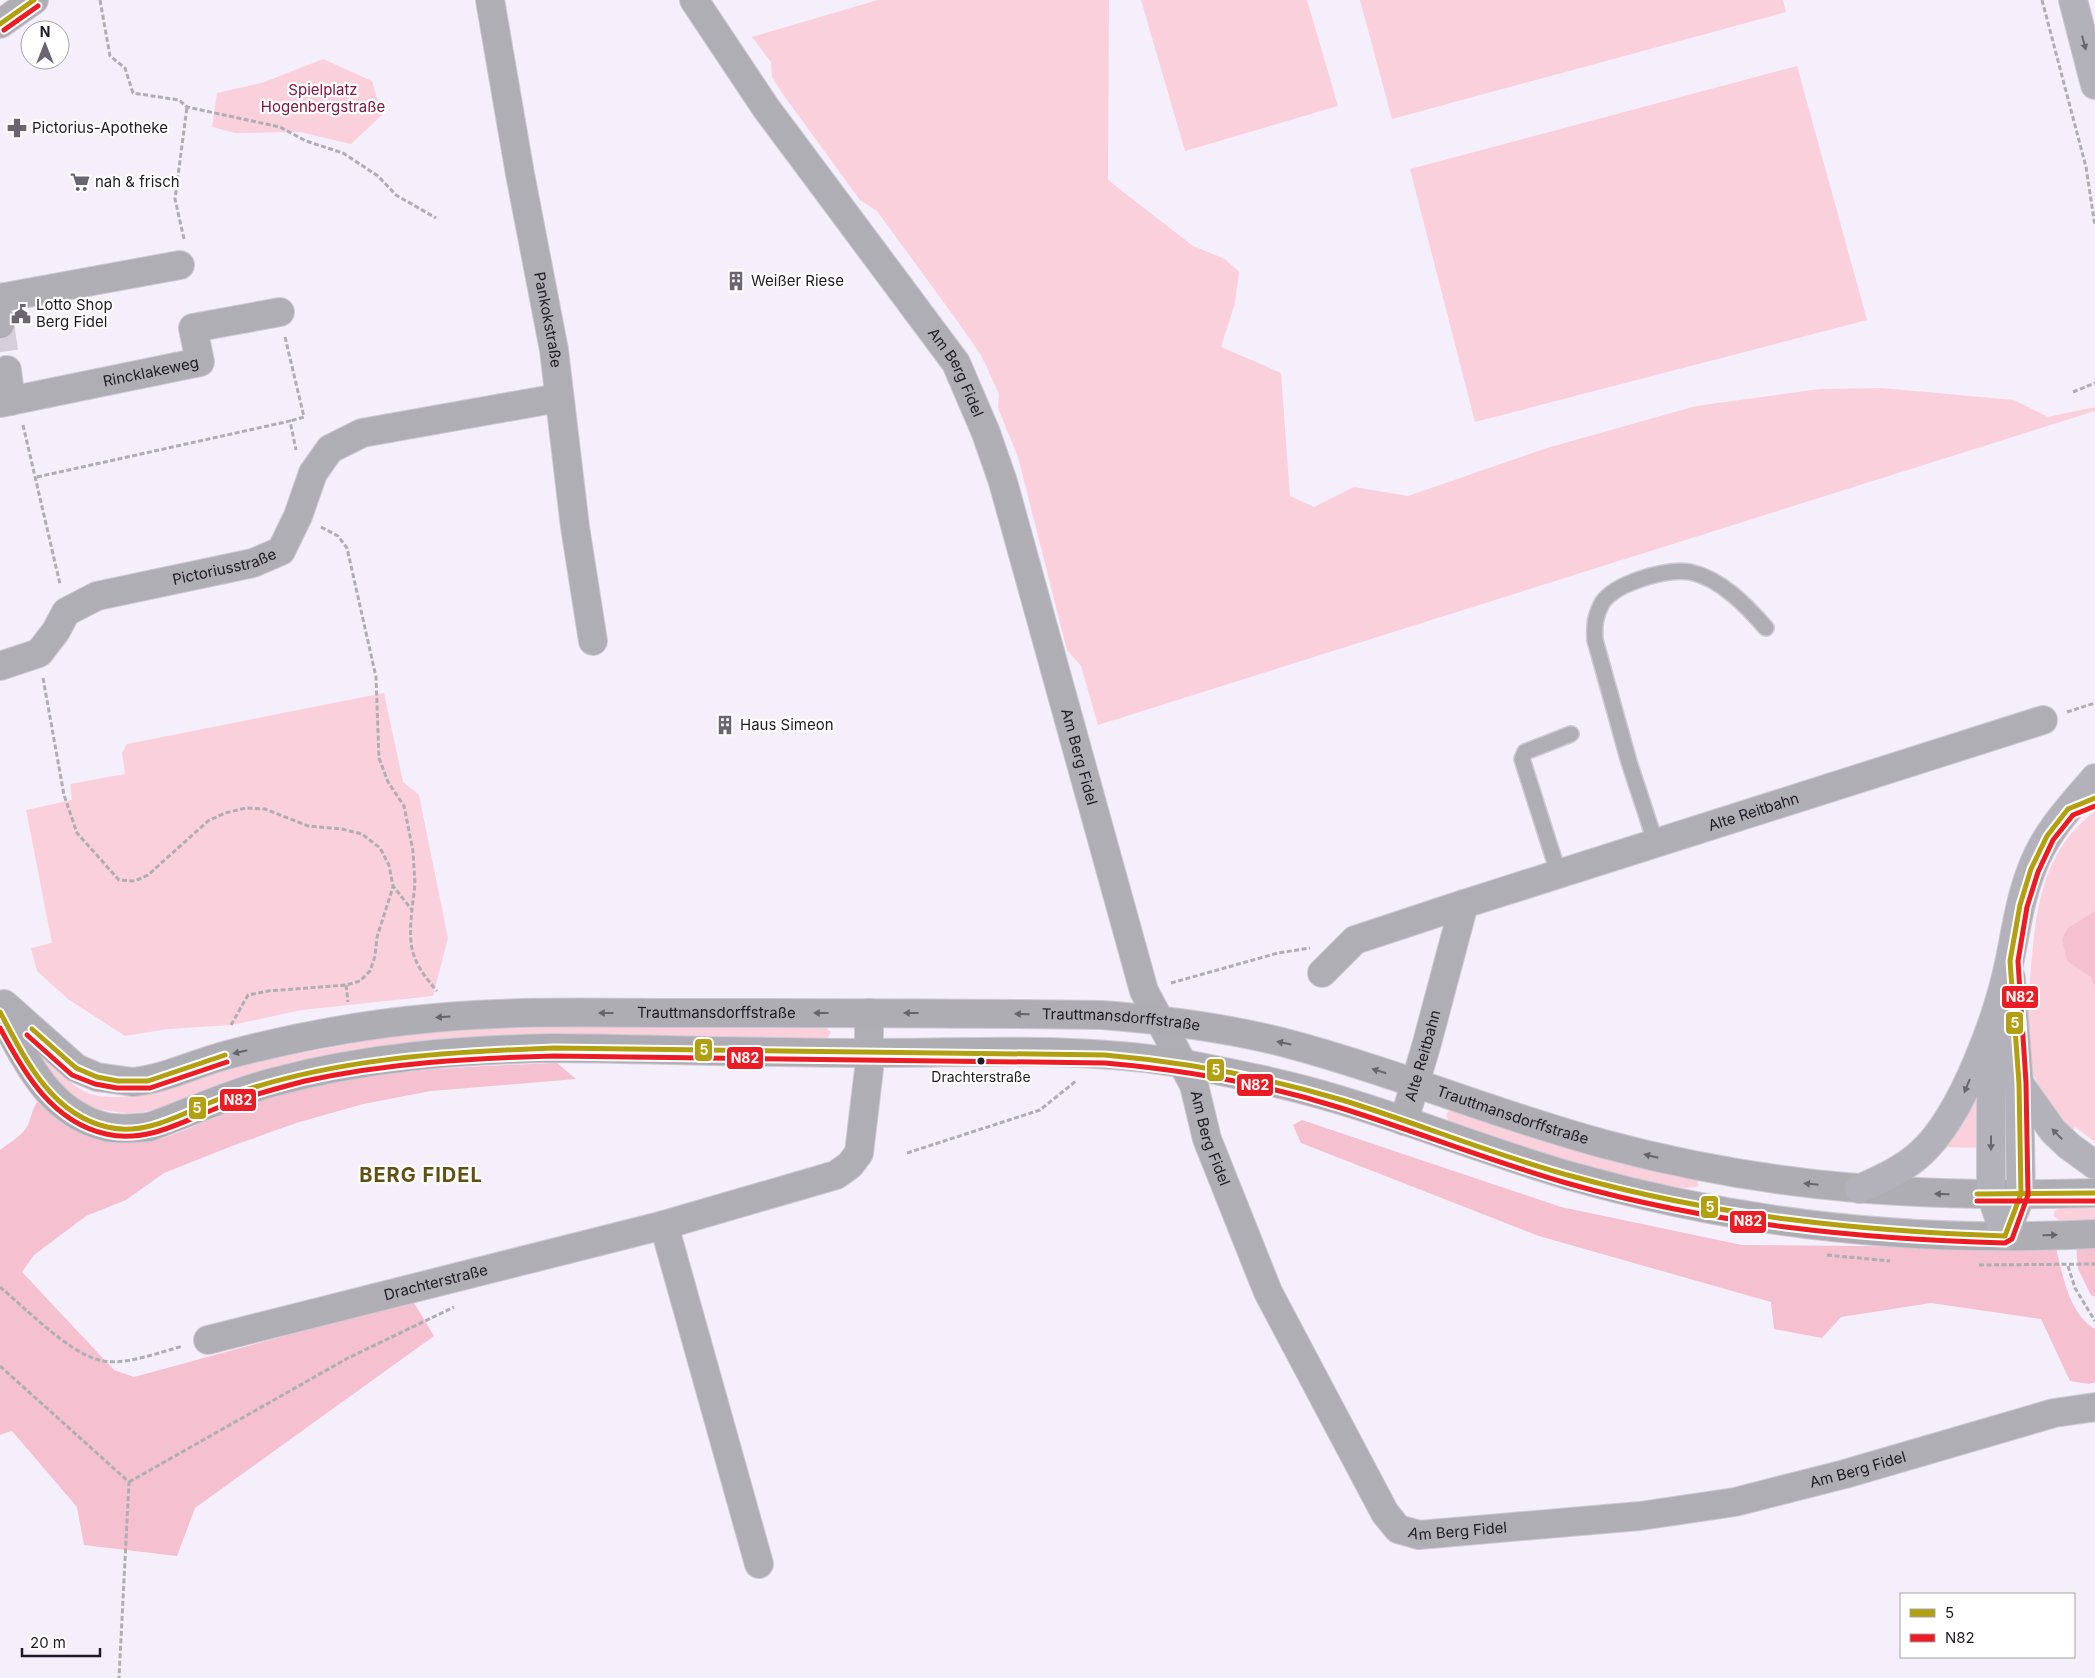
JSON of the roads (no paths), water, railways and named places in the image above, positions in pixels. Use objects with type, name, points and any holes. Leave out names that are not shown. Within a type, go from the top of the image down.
[{"type":"main road","points":[[2073,0],[2095,85]]},
{"type":"main road","points":[[1859,1189],[1894,1172],[1921,1154],[1940,1133],[1964,1092],[1991,1024],[2010,961],[2020,905],[2031,870],[2048,836],[2095,778]]},
{"type":"main road","points":[[2068,809],[2095,798]]},
{"type":"main road","points":[[2005,1236],[2021,1194],[2019,1083],[2010,961]]},
{"type":"main road","points":[[1991,1024],[1991,1194],[2005,1236]]},
{"type":"main road","points":[[2019,1083],[2053,1131],[2069,1146],[2095,1165]]},
{"type":"street","points":[[0,24],[34,0]]},
{"type":"street","name":"Pankokstraße","points":[[490,0],[520,174],[554,350],[558,398],[575,527],[593,642]]},
{"type":"street","name":"Am Berg Fidel","points":[[694,0],[766,108],[956,363],[986,433],[1003,482],[1144,991],[1194,1086],[1207,1139],[1268,1292],[1385,1513],[1398,1529],[1420,1535],[1547,1525],[1640,1516],[1736,1502],[1845,1474],[2054,1413],[2095,1407]]},
{"type":"street","points":[[0,298],[180,266]]},
{"type":"street","name":"Rincklakeweg","points":[[6,370],[6,402],[200,362],[193,328],[280,312]]},
{"type":"street","name":"Pictoriusstraße","points":[[0,666],[39,653],[56,631],[66,612],[97,596],[252,563],[281,551],[314,473],[330,449],[362,433],[558,398]]},
{"type":"street","name":"Alte Reitbahn","points":[[1322,973],[1355,940],[2043,720]]},
{"type":"street","name":"Alte Reitbahn","points":[[1404,1121],[1464,904]]},
{"type":"street","name":"Trauttmansdorffstraße","points":[[0,1001],[76,1068],[97,1077],[133,1082],[148,1081],[185,1066],[227,1054],[287,1041],[366,1026],[436,1018],[533,1014],[869,1013],[1092,1015],[1158,1020],[1235,1032],[1292,1044],[1604,1144],[1698,1167],[1776,1180],[1916,1194],[2095,1193]]},
{"type":"street","points":[[0,1012],[35,1076],[55,1099],[71,1113],[108,1128],[148,1127],[237,1093],[330,1068],[399,1057],[470,1050],[554,1048],[869,1053],[1032,1052],[1127,1057],[1182,1064],[1283,1085],[1342,1100],[1573,1177],[1718,1211],[1842,1228],[1912,1234],[2005,1236],[2095,1234]]},
{"type":"street","name":"Drachterstraße","points":[[208,1340],[664,1225],[836,1175],[850,1166],[859,1154],[869,1053],[869,1013]]},
{"type":"street","points":[[664,1225],[759,1564]]},
{"type":"lane","points":[[1656,844],[1629,762],[1595,640],[1594,620],[1603,602],[1627,584],[1661,573],[1690,572],[1717,583],[1751,612],[1766,628]]},
{"type":"lane","points":[[1559,875],[1522,759],[1524,752],[1570,734]]},
{"type":"tunnel","points":[[0,324],[7,370]]},
{"type":"place","name":"Pictorius-Apotheke","points":[[17,128]]},
{"type":"place","name":"nah & frisch","points":[[80,182]]},
{"type":"place","name":"Weißer Riese","points":[[736,281]]},
{"type":"place","name":"Lotto Shop Berg Fidel","points":[[21,314]]},
{"type":"place","name":"Haus Simeon","points":[[725,725]]},
{"type":"place","name":"Drachterstraße","points":[[981,1061]]},
{"type":"district","name":"BERG FIDEL","points":[[421,1175]]},
{"type":"park label","name":"Spielplatz Hogenbergstraße","points":[[323,98]]}]
